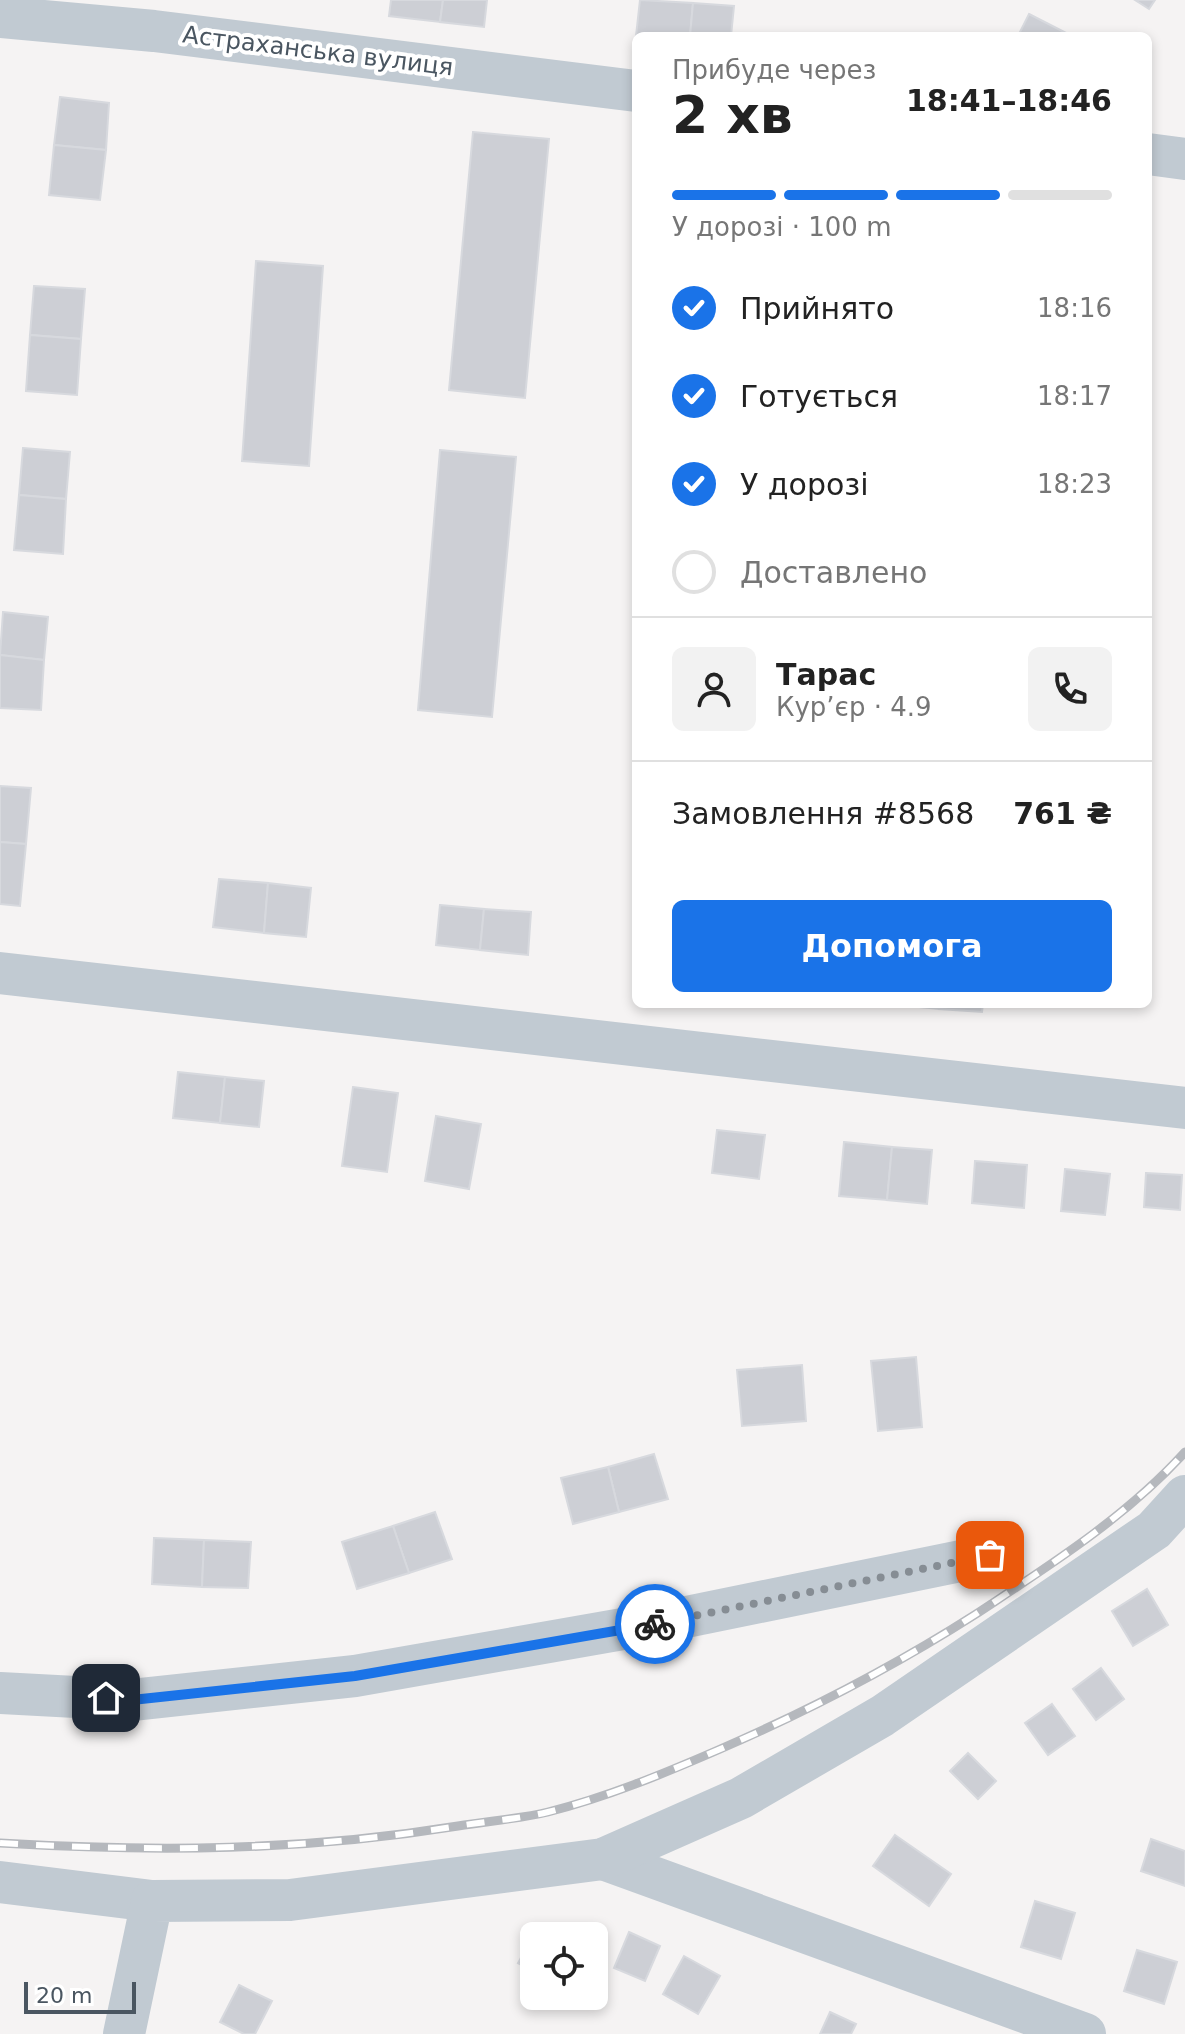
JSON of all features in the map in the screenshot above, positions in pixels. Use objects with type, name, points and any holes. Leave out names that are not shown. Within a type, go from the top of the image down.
[{"type":"street","name":"Астраханська вулиця","points":[[0,17],[154,31],[632,91]]},
{"type":"street","points":[[1152,155],[1185,159]]},
{"type":"street","points":[[0,973],[1185,1108]]},
{"type":"street","points":[[0,1882],[152,1901],[290,1900],[603,1859],[741,1798],[882,1716],[1154,1530],[1185,1496]]},
{"type":"street","points":[[0,1693],[132,1700],[355,1676],[657,1623],[990,1555]]},
{"type":"street","points":[[603,1859],[1085,2034]]},
{"type":"street","points":[[124,2034],[152,1901]]},
{"type":"building","points":[[391,0],[443,0],[440,22],[389,16]]},
{"type":"building","points":[[443,0],[487,0],[484,27],[440,22]]},
{"type":"building","points":[[640,0],[693,3],[690,32],[636,32]]},
{"type":"building","points":[[1135,0],[1155,0],[1149,9]]},
{"type":"building","points":[[693,3],[734,6],[731,32],[690,32]]},
{"type":"building","points":[[1029,14],[1064,32],[1020,32]]},
{"type":"building","points":[[60,97],[109,103],[106,150],[54,145]]},
{"type":"building","points":[[473,132],[549,139],[525,398],[449,390]]},
{"type":"building","points":[[54,145],[106,150],[100,200],[49,195]]},
{"type":"building","points":[[256,261],[323,266],[309,466],[242,461]]},
{"type":"building","points":[[34,286],[85,289],[81,339],[30,335]]},
{"type":"building","points":[[30,335],[81,339],[77,395],[26,391]]},
{"type":"building","points":[[23,448],[70,452],[66,499],[19,495]]},
{"type":"building","points":[[440,450],[516,457],[492,717],[418,710]]},
{"type":"building","points":[[19,495],[66,499],[63,554],[14,550]]},
{"type":"building","points":[[3,612],[48,617],[44,660],[0,655]]},
{"type":"building","points":[[0,655],[44,660],[41,710],[0,708]]},
{"type":"building","points":[[0,786],[31,788],[26,844],[0,842]]},
{"type":"building","points":[[0,842],[26,844],[20,906],[0,904]]},
{"type":"building","points":[[219,879],[268,883],[264,933],[213,927]]},
{"type":"building","points":[[268,883],[311,888],[306,937],[264,933]]},
{"type":"building","points":[[440,905],[484,909],[480,950],[436,945]]},
{"type":"building","points":[[484,909],[531,912],[528,955],[480,950]]},
{"type":"building","points":[[939,1008],[982,1008],[982,1012]]},
{"type":"building","points":[[178,1072],[225,1077],[220,1123],[173,1118]]},
{"type":"building","points":[[225,1077],[264,1081],[259,1127],[220,1123]]},
{"type":"building","points":[[353,1087],[398,1093],[387,1172],[342,1166]]},
{"type":"building","points":[[436,1116],[481,1124],[469,1189],[425,1181]]},
{"type":"building","points":[[717,1130],[765,1135],[759,1179],[712,1173]]},
{"type":"building","points":[[844,1142],[892,1147],[887,1200],[839,1196]]},
{"type":"building","points":[[892,1147],[932,1150],[927,1204],[887,1200]]},
{"type":"building","points":[[975,1161],[1027,1165],[1024,1208],[972,1203]]},
{"type":"building","points":[[1065,1169],[1110,1174],[1105,1215],[1061,1211]]},
{"type":"building","points":[[1146,1173],[1182,1175],[1180,1210],[1144,1207]]},
{"type":"building","points":[[916,1357],[922,1427],[878,1431],[871,1361]]},
{"type":"building","points":[[802,1365],[806,1421],[742,1426],[737,1370]]},
{"type":"building","points":[[654,1454],[668,1499],[619,1512],[608,1467]]},
{"type":"building","points":[[608,1467],[619,1512],[573,1524],[561,1478]]},
{"type":"building","points":[[435,1512],[452,1559],[409,1573],[393,1526]]},
{"type":"building","points":[[393,1526],[409,1573],[357,1589],[342,1542]]},
{"type":"building","points":[[154,1538],[204,1540],[202,1587],[152,1584]]},
{"type":"building","points":[[204,1540],[251,1542],[248,1588],[202,1587]]},
{"type":"building","points":[[1147,1589],[1168,1625],[1133,1646],[1112,1611]]},
{"type":"building","points":[[1101,1668],[1124,1699],[1096,1720],[1073,1689]]},
{"type":"building","points":[[1052,1704],[1075,1736],[1048,1755],[1025,1723]]},
{"type":"building","points":[[968,1753],[996,1781],[978,1799],[950,1771]]},
{"type":"building","points":[[895,1835],[951,1874],[929,1906],[873,1866]]},
{"type":"building","points":[[1151,1839],[1185,1851],[1185,1886],[1141,1871]]},
{"type":"building","points":[[1035,1901],[1075,1913],[1061,1959],[1021,1947]]},
{"type":"building","points":[[629,1932],[660,1946],[645,1981],[614,1968]]},
{"type":"building","points":[[1137,1950],[1177,1962],[1164,2004],[1124,1991]]},
{"type":"building","points":[[684,1956],[720,1976],[698,2014],[663,1994]]},
{"type":"building","points":[[239,1985],[272,2001],[255,2034],[244,2034],[220,2022]]},
{"type":"building","points":[[830,2012],[856,2024],[851,2034],[820,2034]]},
{"type":"railway","points":[[0,1843],[116,1848],[287,1845],[401,1834],[515,1818],[592,1799],[656,1776],[752,1735],[913,1652],[976,1614],[1086,1539],[1137,1498],[1185,1452]]},
{"type":"way so far","points":[[655,1624],[990,1555]]},
{"type":"route","points":[[106,1698],[132,1700],[355,1676],[655,1624]]}]
